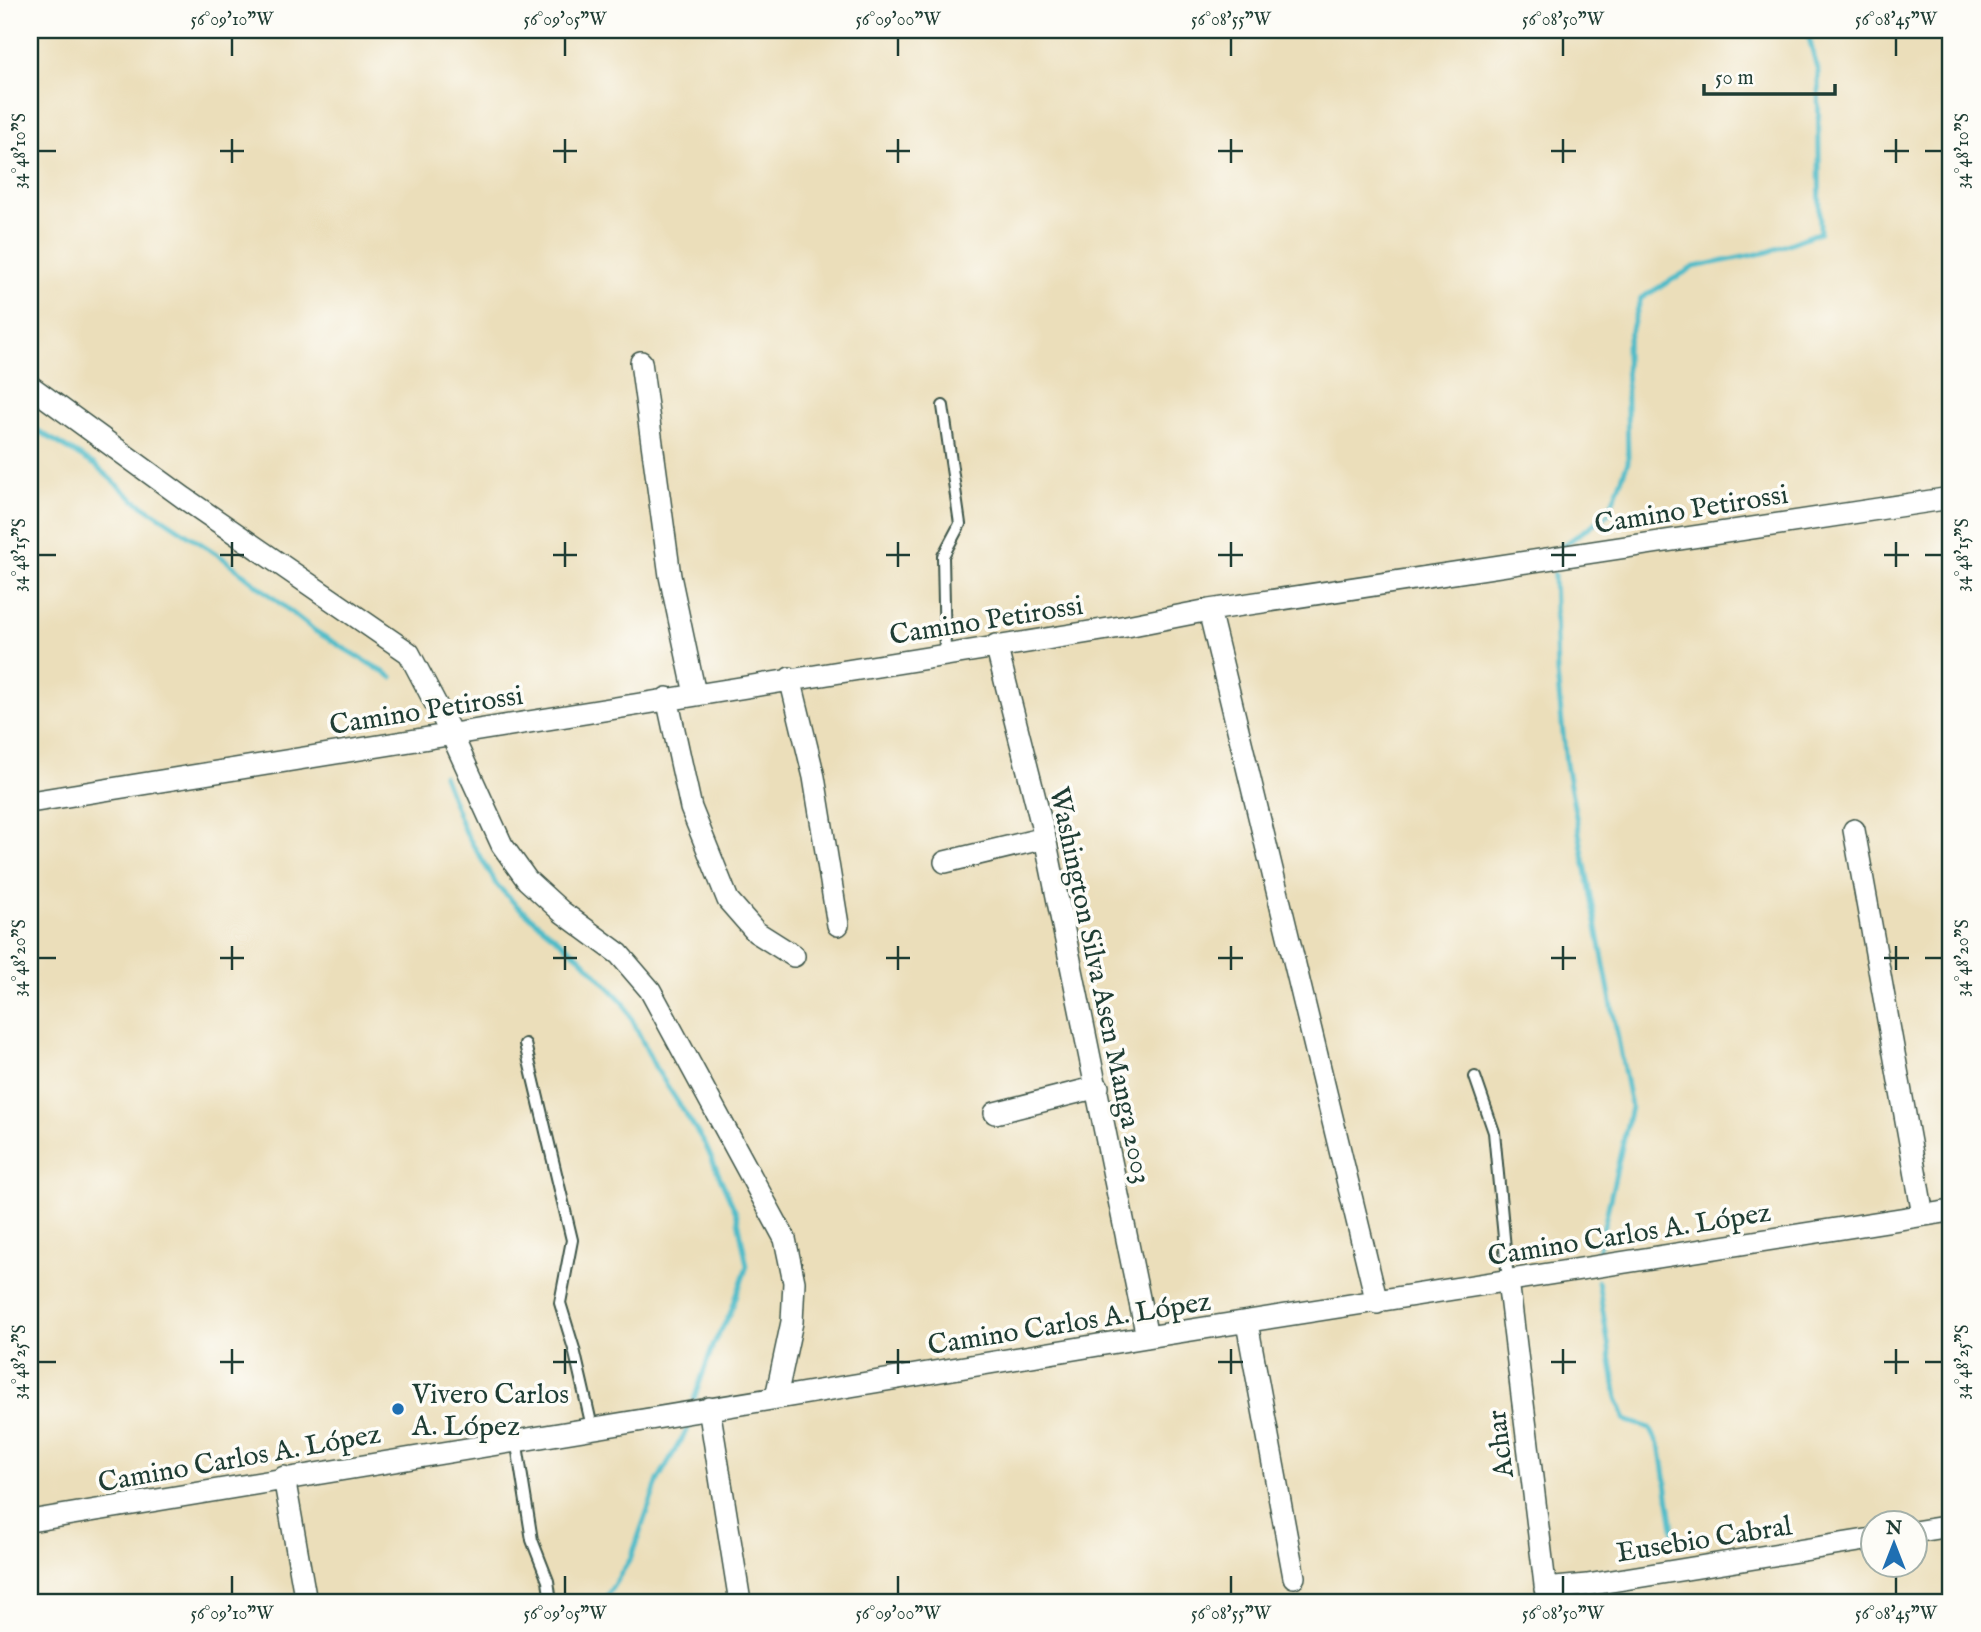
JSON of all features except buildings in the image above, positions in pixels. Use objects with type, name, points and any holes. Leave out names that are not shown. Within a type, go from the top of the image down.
[{"type":"street","points":[[641,362],[670,576],[695,694]]},
{"type":"street","points":[[30,386],[184,498],[409,653],[451,733],[502,845],[527,880],[562,912],[619,954],[650,990],[785,1240],[794,1282],[792,1322],[776,1397]]},
{"type":"street","name":"Camino Petirossi","points":[[30,802],[1209,610],[1951,498]]},
{"type":"street","points":[[1209,610],[1377,1303]]},
{"type":"street","name":"Washington Silva Asen Manga 2003","points":[[996,645],[1045,838],[1083,1035],[1098,1087],[1147,1337]]},
{"type":"street","points":[[790,678],[814,777],[838,925]]},
{"type":"street","points":[[667,698],[691,808],[728,900],[756,932],[793,957]]},
{"type":"street","points":[[1854,830],[1923,1215]]},
{"type":"street","points":[[944,862],[1045,838]]},
{"type":"street","points":[[995,1112],[1098,1087]]},
{"type":"street","name":"Camino Carlos A. López","points":[[30,1521],[284,1477],[1147,1337],[1951,1211]]},
{"type":"street","name":"Achar","points":[[1508,1280],[1546,1596]]},
{"type":"street","points":[[1247,1323],[1294,1577]]},
{"type":"street","points":[[709,1408],[740,1602]]},
{"type":"street","points":[[284,1477],[306,1602]]},
{"type":"street","points":[[1928,1530],[1951,1526]]},
{"type":"street","name":"Eusebio Cabral","points":[[1546,1596],[1858,1541]]},
{"type":"lane","points":[[943,406],[960,524],[943,556],[945,653]]},
{"type":"lane","points":[[525,1044],[572,1240],[560,1303],[575,1349],[592,1427]]},
{"type":"lane","points":[[1475,1077],[1494,1132],[1508,1280]]},
{"type":"lane","points":[[516,1439],[532,1541],[548,1581],[551,1602]]},
{"type":"waterway","points":[[1561,547],[1608,514],[1628,462],[1626,349],[1641,298],[1694,267],[1768,252],[1820,232],[1818,72],[1807,30]]},
{"type":"waterway","points":[[30,426],[95,465],[133,499],[223,558],[315,631],[392,677]]},
{"type":"waterway","points":[[1554,574],[1557,673],[1566,764],[1631,1107],[1598,1252]]},
{"type":"waterway","points":[[443,775],[464,830],[497,885],[516,905],[581,958],[624,1003],[655,1067],[705,1144],[737,1215],[747,1266],[730,1314],[713,1345],[694,1399]]},
{"type":"waterway","points":[[1598,1281],[1617,1398],[1625,1420],[1650,1428],[1661,1450],[1675,1541]]},
{"type":"waterway","points":[[603,1602],[631,1558],[658,1480],[689,1426]]},
{"type":"place","name":"Vivero Carlos A. López","points":[[398,1409]]}]
